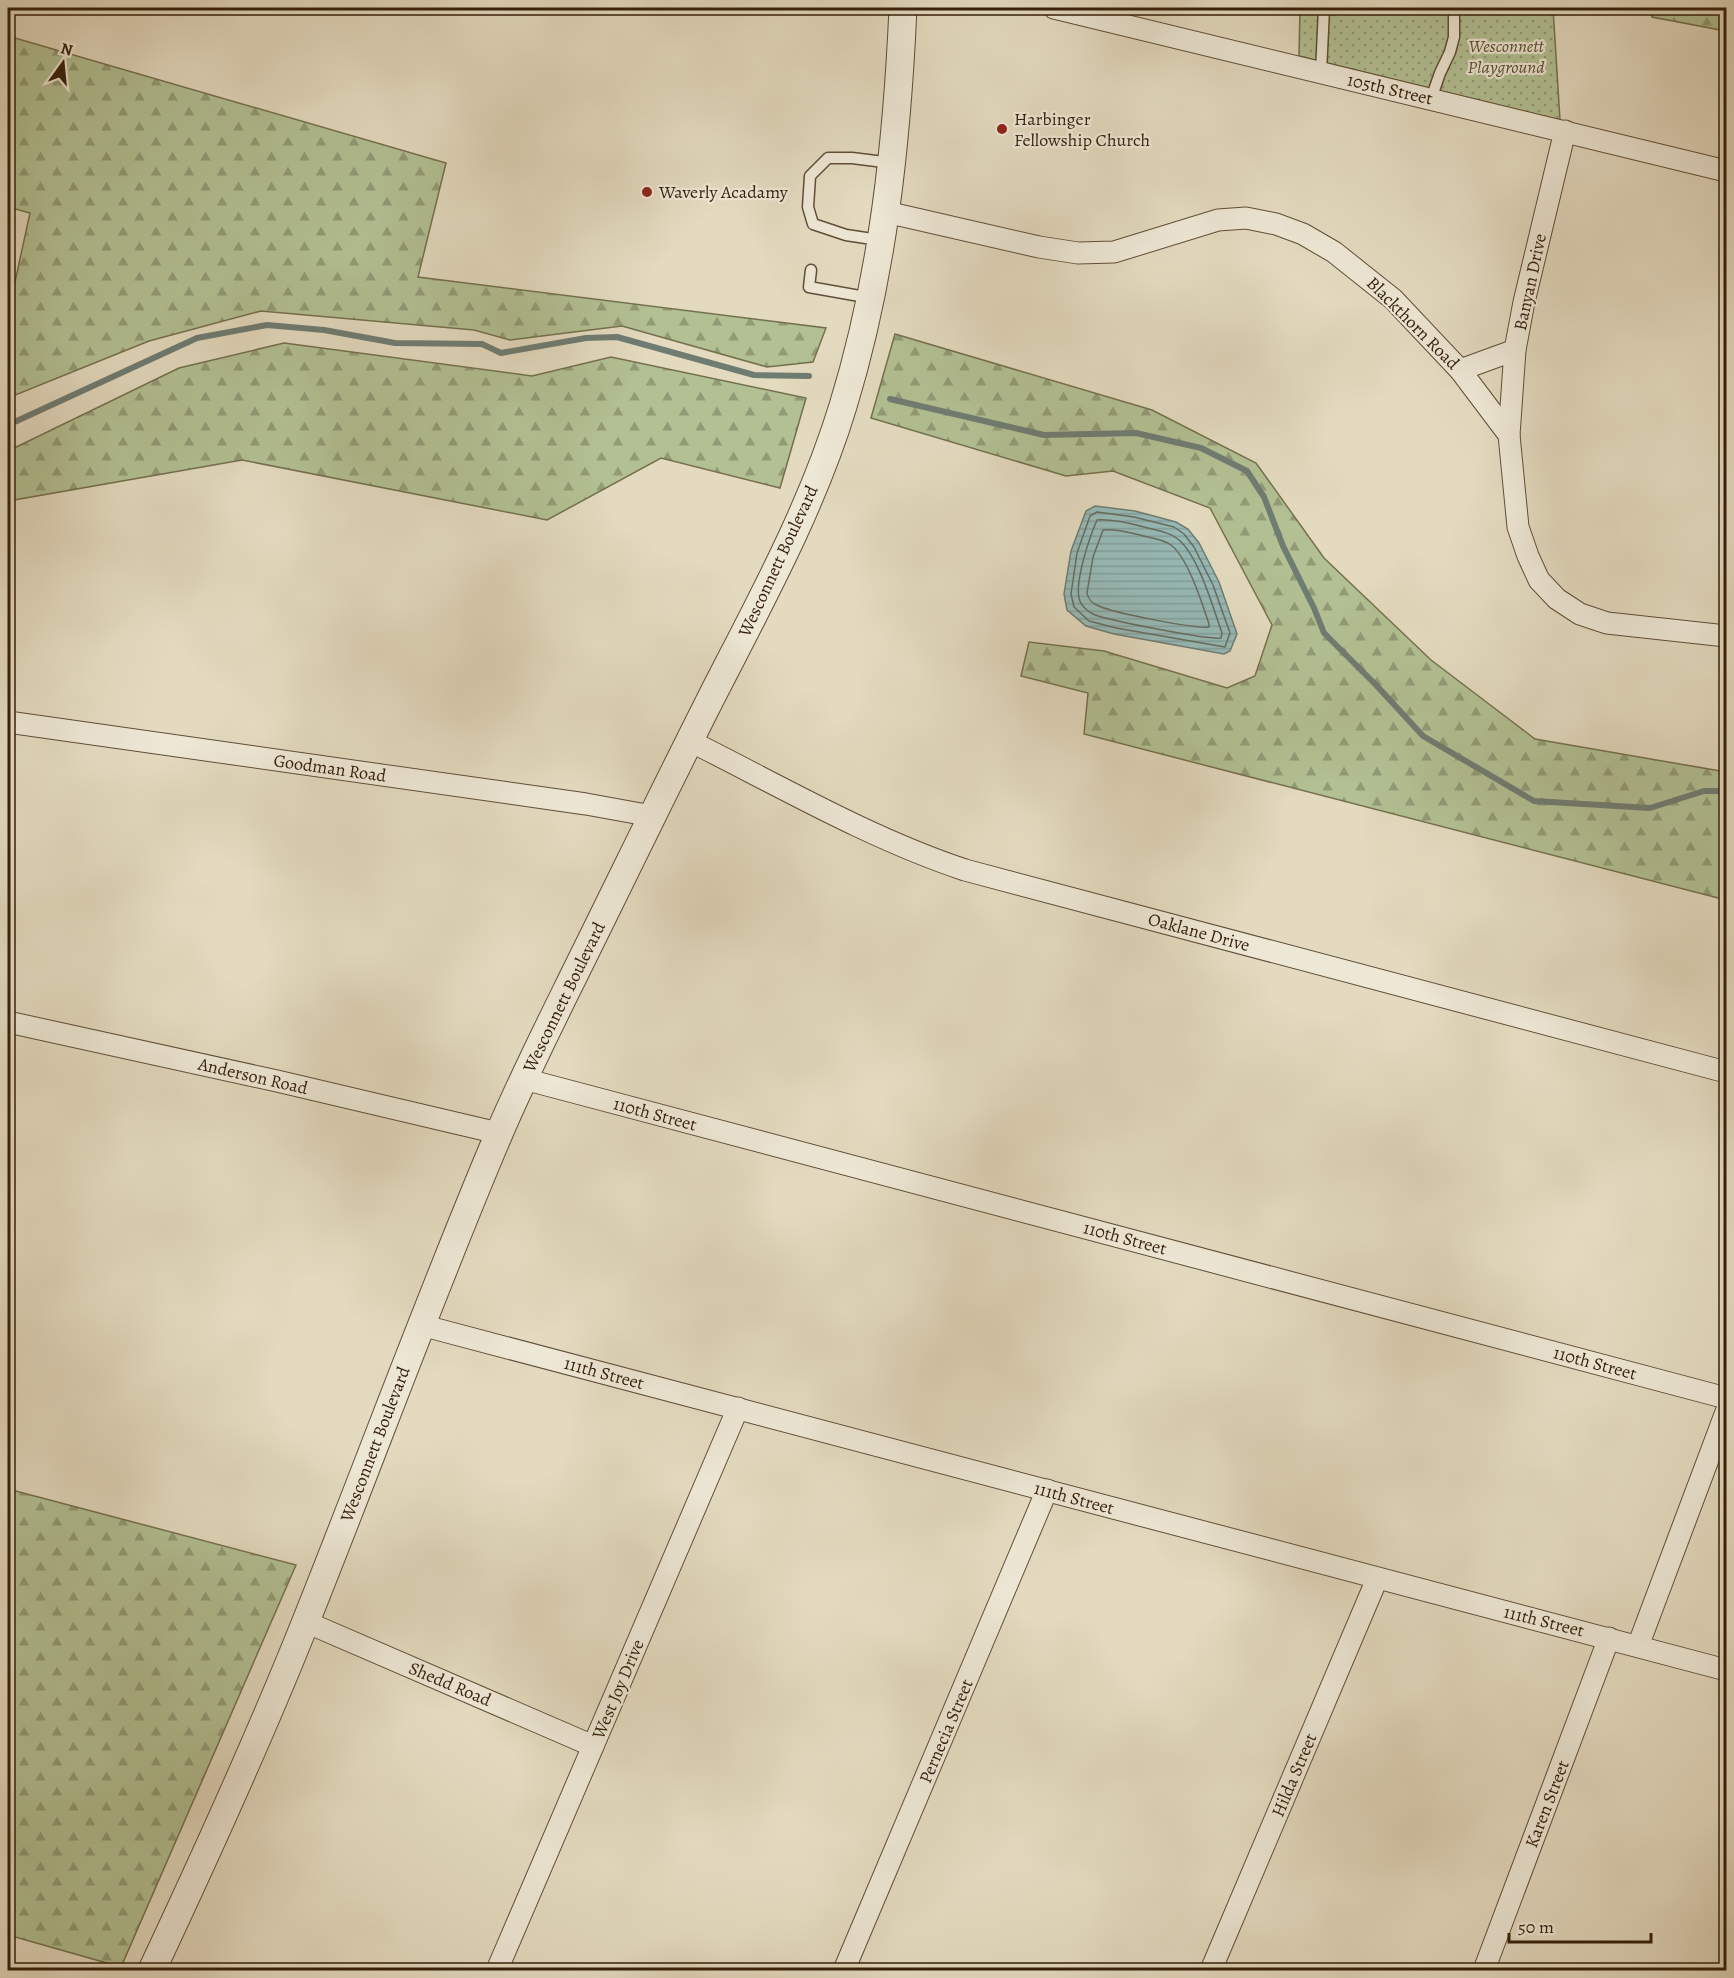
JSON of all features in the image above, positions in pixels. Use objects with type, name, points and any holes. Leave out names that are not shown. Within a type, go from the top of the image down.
[{"type":"street","name":"Wesconnett Boulevard","points":[[152,1971],[228,1806],[306,1622],[498,1133],[652,816],[784,555],[819,474],[843,405],[872,298],[883,241],[900,86],[903,8]]},
{"type":"street","name":"105th Street","points":[[1054,8],[1726,171]]},
{"type":"street","name":"Banyan Drive","points":[[1509,435],[1515,350],[1524,302],[1565,131]]},
{"type":"street","name":"Blackthorn Road","points":[[886,212],[1039,247],[1078,253],[1114,252],[1218,220],[1246,218],[1276,224],[1303,234],[1334,252],[1392,299],[1460,370],[1509,435]]},
{"type":"street","points":[[1460,370],[1515,350]]},
{"type":"street","points":[[1509,435],[1518,527],[1539,580],[1557,599],[1580,614],[1608,623],[1726,636]]},
{"type":"street","name":"Goodman Road","points":[[8,722],[586,804],[652,816]]},
{"type":"street","name":"Oaklane Drive","points":[[690,741],[879,837],[965,870],[1726,1072]]},
{"type":"street","name":"Anderson Road","points":[[8,1022],[277,1081],[498,1133]]},
{"type":"street","name":"110th Street","points":[[524,1079],[1726,1398]]},
{"type":"street","name":"111th Street","points":[[421,1325],[1726,1670]]},
{"type":"street","name":"West Joy Drive","points":[[497,1971],[738,1408]]},
{"type":"street","points":[[1638,1646],[1726,1412]]},
{"type":"street","name":"Pernecia Street","points":[[844,1971],[1047,1491]]},
{"type":"street","name":"Hilda Street","points":[[1211,1971],[1377,1579]]},
{"type":"street","name":"Shedd Road","points":[[306,1622],[593,1746]]},
{"type":"street","name":"Karen Street","points":[[1484,1971],[1609,1638]]},
{"type":"lane","points":[[1321,73],[1324,8]]},
{"type":"lane","points":[[1431,99],[1454,37],[1454,8]]},
{"type":"lane","points":[[883,241],[846,235],[813,224],[808,207],[810,176],[828,158],[852,158],[892,163]]},
{"type":"lane","points":[[811,270],[809,286],[872,298]]},
{"type":"green space","name":"Wesconnett Playground","points":[[1300,8],[1553,8],[1560,120],[1299,56]]},
{"type":"green space","points":[[1650,8],[1726,8],[1726,31],[1652,17]]},
{"type":"green space","points":[[8,36],[446,163],[418,277],[826,328],[813,362],[767,367],[622,326],[510,340],[474,330],[261,311],[149,341],[8,398],[8,314],[30,213],[8,207]]},
{"type":"green space","points":[[895,334],[1152,410],[1256,463],[1324,558],[1431,660],[1535,739],[1726,772],[1726,900],[1084,734],[1088,693],[1021,676],[1029,642],[1104,651],[1227,688],[1255,676],[1272,625],[1210,508],[1113,471],[1066,476],[871,418]]},
{"type":"green space","points":[[284,343],[532,376],[611,357],[806,398],[780,488],[661,458],[547,520],[242,460],[8,501],[8,451],[179,368]]},
{"type":"green space","points":[[8,1489],[296,1565],[121,1967],[8,1935]]},
{"type":"water","points":[[1095,506],[1135,511],[1176,522],[1188,529],[1199,543],[1219,582],[1237,634],[1230,651],[1224,654],[1114,634],[1086,626],[1067,610],[1064,594],[1071,551],[1086,511]]},
{"type":"waterway","points":[[8,425],[197,338],[267,325],[324,330],[395,343],[482,344],[501,353],[586,338],[617,337],[754,375],[809,376]]},
{"type":"waterway","points":[[890,399],[1044,435],[1136,433],[1201,448],[1247,471],[1264,497],[1283,546],[1324,633],[1423,736],[1534,801],[1650,808],[1704,791],[1726,791]]},
{"type":"place","name":"Harbinger Fellowship Church","points":[[1002,129]]},
{"type":"place","name":"Waverly Acadamy","points":[[647,192]]}]
